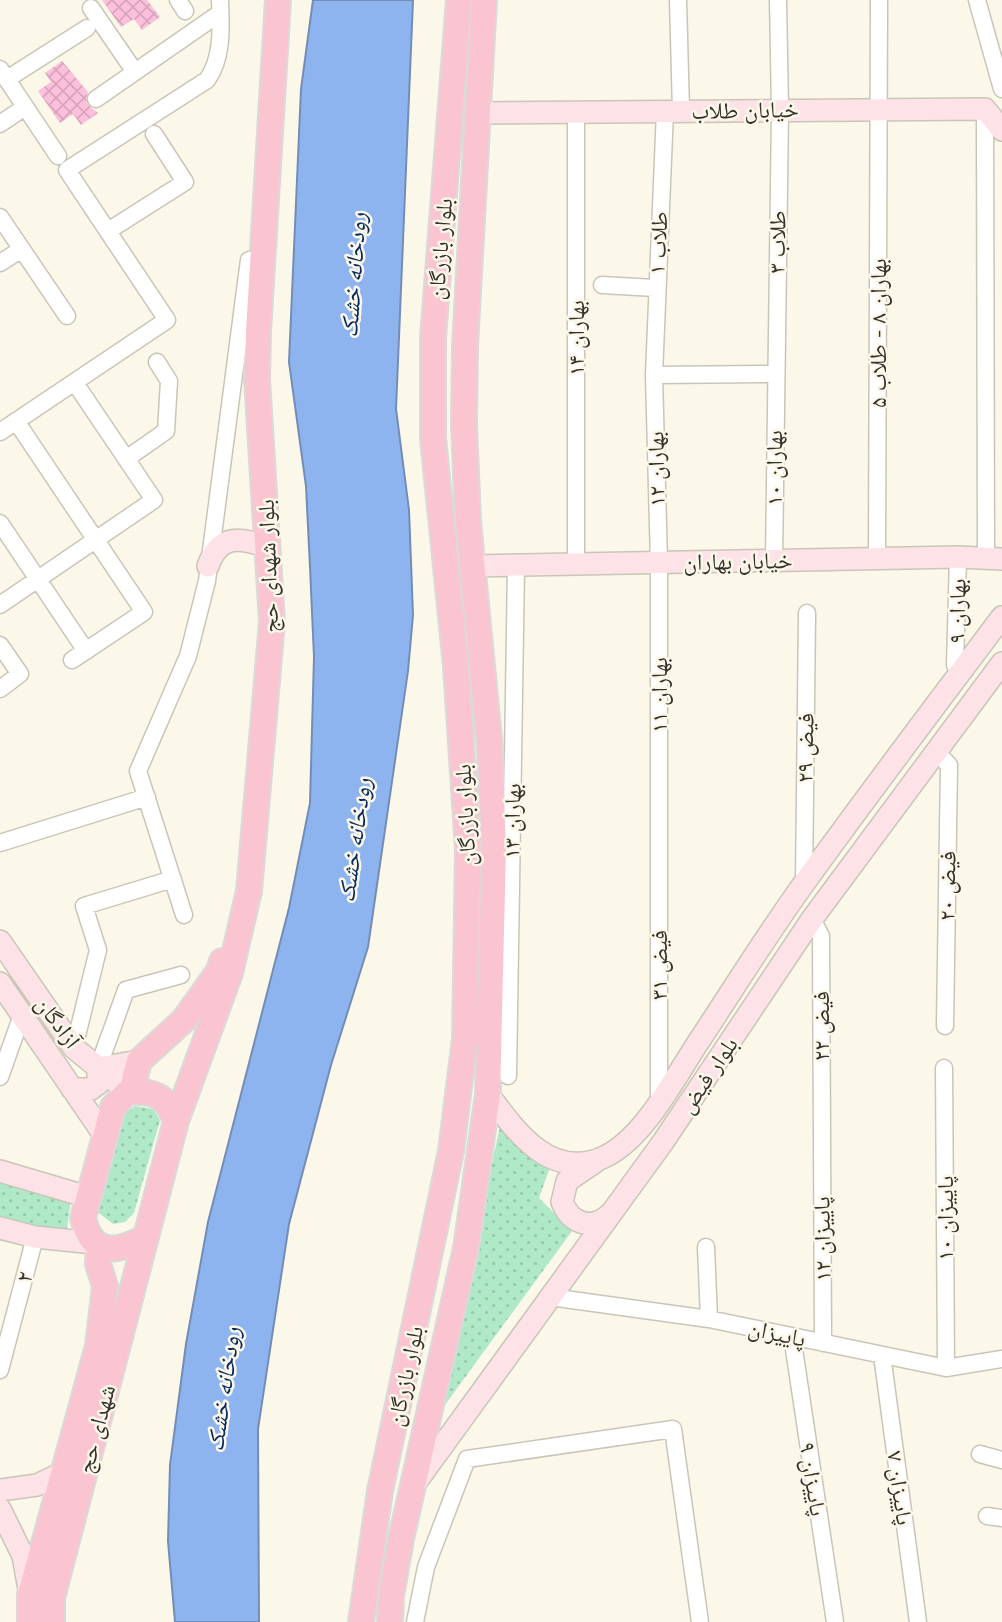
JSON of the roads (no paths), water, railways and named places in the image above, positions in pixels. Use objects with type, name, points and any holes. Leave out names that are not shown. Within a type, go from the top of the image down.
[{"type":"main road","name":"بلوار شهدای حج","points":[[139,1060],[184,1020],[219,971],[238,891],[263,610],[261,545],[246,375],[248,260],[264,0]]},
{"type":"main road","name":"بلوار شهدای حج","points":[[146,1237],[176,1121],[230,974],[249,891],[266,714],[272,592],[257,379],[278,0]]},
{"type":"main road","name":"بلوار بازرگان","points":[[361,1622],[380,1491],[451,1152],[465,1039],[468,850],[456,666],[433,438],[433,338],[459,0]]},
{"type":"main road","name":"بلوار بازرگان","points":[[390,1622],[391,1597],[413,1486],[466,1248],[488,1094],[495,848],[490,749],[473,566],[464,425],[464,345],[484,0]]},
{"type":"main road","points":[[468,939],[494,943]]},
{"type":"main road","points":[[139,1060],[129,1092],[147,1090],[160,1096],[170,1106],[176,1121]]},
{"type":"main road","name":"شهدای حج","points":[[30,1622],[30,1595],[98,1346],[104,1286],[98,1264],[97,1245],[86,1233],[83,1218],[113,1107],[129,1092]]},
{"type":"main road","points":[[97,1245],[113,1249],[130,1246],[146,1237]]},
{"type":"main road","name":"شهدای حج","points":[[52,1622],[52,1598],[146,1237]]},
{"type":"street","name":"طلاب ۱","points":[[654,374],[655,288],[673,111],[678,0]]},
{"type":"street","name":"طلاب ۳","points":[[774,374],[780,110],[778,0]]},
{"type":"street","name":"بهاران ۸ - طلاب ۵","points":[[877,558],[879,0]]},
{"type":"street","points":[[977,0],[1002,89]]},
{"type":"street","points":[[96,99],[220,6]]},
{"type":"street","points":[[0,432],[167,320],[67,170],[206,80],[214,71],[218,56],[220,6]]},
{"type":"street","points":[[91,8],[135,72]]},
{"type":"street","points":[[58,156],[3,74],[87,28]]},
{"type":"street","points":[[0,124],[25,107]]},
{"type":"street","points":[[985,109],[1002,130]]},
{"type":"street","points":[[985,109],[994,558]]},
{"type":"street","name":"خیابان طلاب","points":[[479,113],[985,109]]},
{"type":"street","name":"بهاران ۱۴","points":[[576,113],[576,564]]},
{"type":"street","points":[[108,231],[185,181],[154,134]]},
{"type":"street","points":[[0,217],[67,316]]},
{"type":"street","points":[[0,263],[22,249]]},
{"type":"street","points":[[184,915],[138,771],[188,656],[208,566],[248,260]]},
{"type":"street","points":[[602,285],[655,288]]},
{"type":"street","points":[[126,459],[166,431],[170,381],[158,362]]},
{"type":"street","points":[[654,374],[774,374]]},
{"type":"street","name":"بهاران ۱۲","points":[[654,374],[659,563]]},
{"type":"street","name":"بهاران ۱۰","points":[[774,374],[774,561]]},
{"type":"street","points":[[0,605],[154,500],[75,383]]},
{"type":"street","points":[[0,523],[38,579],[79,655],[144,612],[16,421]]},
{"type":"street","points":[[208,566],[214,551],[226,541],[241,538],[261,545]]},
{"type":"street","name":"بهاران ۹","points":[[955,664],[958,557]]},
{"type":"street","name":"خیابان بهاران","points":[[473,566],[994,558]]},
{"type":"street","name":"بهاران ۱۱","points":[[659,563],[659,828]]},
{"type":"street","name":"بهاران ۱۳","points":[[508,1076],[516,566]]},
{"type":"street","name":"فیض ۲۹","points":[[804,884],[807,612]]},
{"type":"street","name":"بلوار فیض","points":[[611,1213],[603,1220],[583,1223],[573,1219],[562,1202],[567,1181],[621,1148],[659,1102],[804,884],[1002,617]]},
{"type":"street","points":[[0,645],[20,674],[0,689]]},
{"type":"street","name":"بلوار فیض","points":[[413,1486],[663,1142],[812,919],[1002,663]]},
{"type":"street","name":"فیض ۲۰","points":[[936,752],[949,765],[945,1026]]},
{"type":"street","points":[[0,843],[147,797]]},
{"type":"street","name":"فیض ۳۱","points":[[659,828],[659,1102]]},
{"type":"street","points":[[841,834],[863,850]]},
{"type":"street","points":[[74,1048],[98,950],[84,906],[173,879]]},
{"type":"street","name":"فیض ۲۲","points":[[812,919],[821,936],[821,1135]]},
{"type":"street","name":"آزادگان","points":[[0,941],[74,1048],[129,1092]]},
{"type":"street","points":[[72,1089],[91,1089],[98,1084],[98,1068],[126,990],[181,975]]},
{"type":"street","name":"آزادگان","points":[[0,984],[104,1135]]},
{"type":"street","points":[[0,1077],[22,1015]]},
{"type":"street","points":[[98,1068],[139,1060]]},
{"type":"street","name":"پاییزان ۱۰","points":[[944,1068],[946,1368]]},
{"type":"street","points":[[488,1094],[517,1133],[538,1152],[558,1161],[600,1159]]},
{"type":"street","name":"پاییزان ۱۲","points":[[821,1135],[823,1343]]},
{"type":"street","points":[[0,1171],[88,1198]]},
{"type":"street","points":[[0,1228],[35,1237],[97,1245]]},
{"type":"street","name":"۲","points":[[2,1363],[35,1237]]},
{"type":"street","points":[[706,1247],[709,1319]]},
{"type":"street","name":"پاییزان","points":[[550,1297],[709,1319],[946,1368],[1002,1359]]},
{"type":"street","name":"پاییزان ۹","points":[[792,1336],[835,1622]]},
{"type":"street","name":"پاییزان ۷","points":[[882,1355],[918,1622]]},
{"type":"street","points":[[415,1622],[426,1567],[467,1458],[673,1429],[700,1622]]},
{"type":"street","points":[[980,1454],[1002,1460]]},
{"type":"street","points":[[0,1490],[37,1485],[62,1473]]},
{"type":"street","points":[[0,1509],[23,1556],[30,1595]]},
{"type":"water","name":"رودخانه خشک","points":[[313,0],[413,0],[396,409],[409,510],[413,615],[408,671],[368,947],[331,1065],[289,1224],[258,1429],[259,1622],[175,1622],[168,1541],[170,1465],[186,1344],[208,1222],[289,908],[310,803],[314,657],[310,567],[306,486],[289,362],[301,89]]}]
